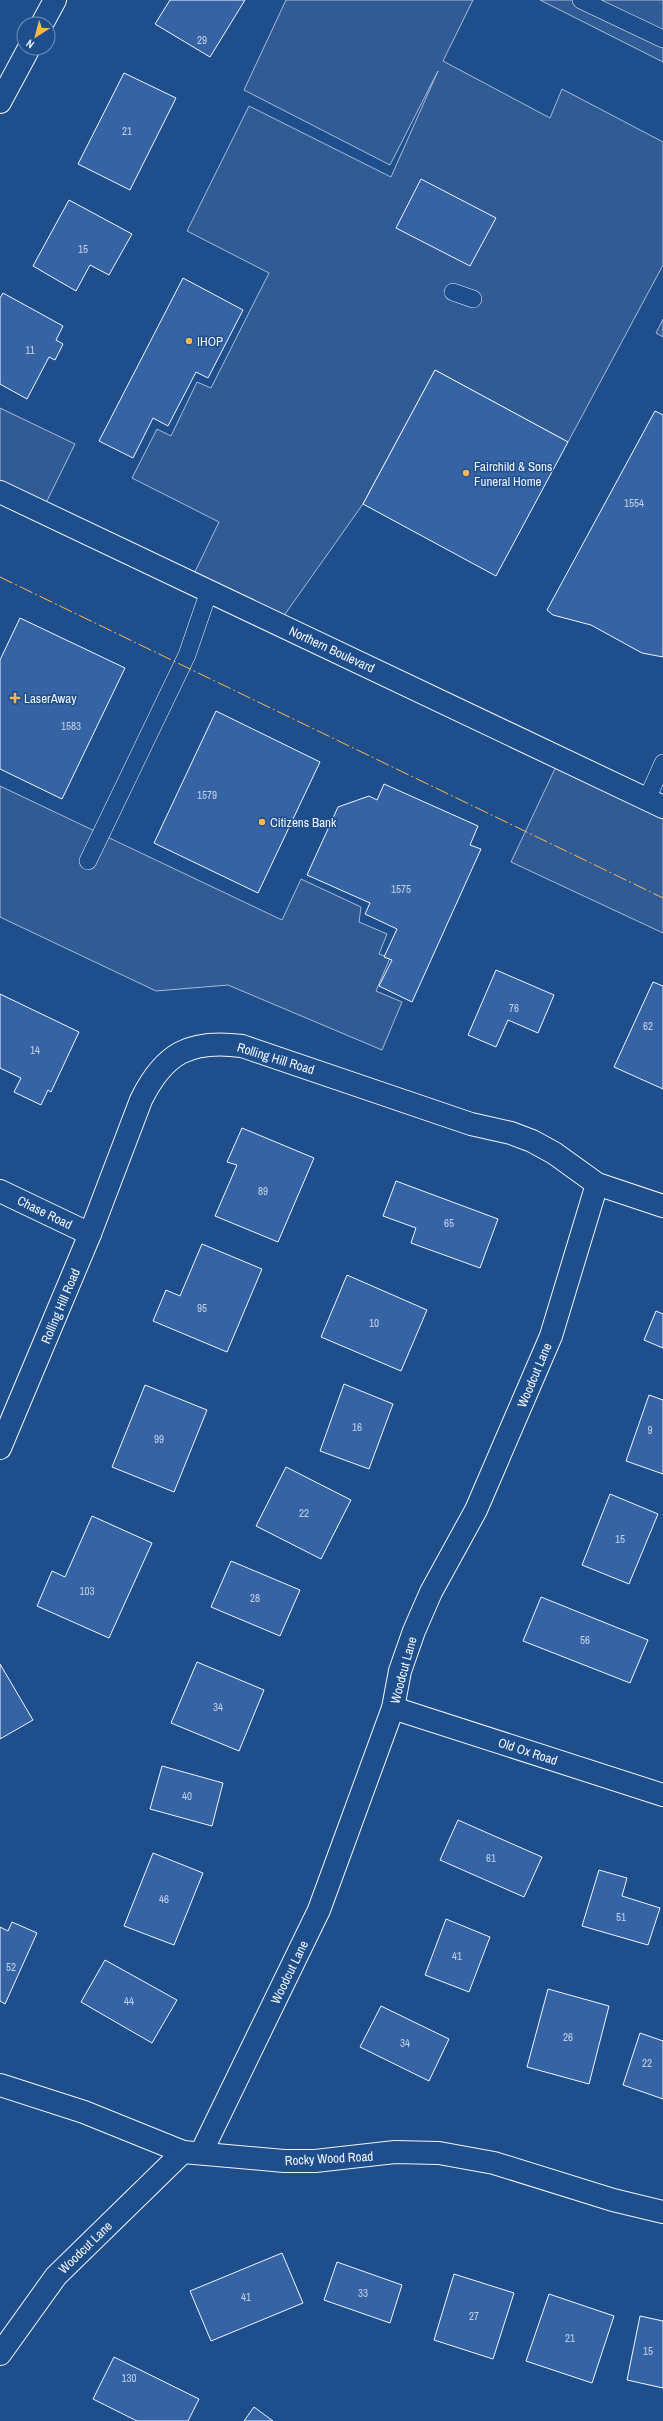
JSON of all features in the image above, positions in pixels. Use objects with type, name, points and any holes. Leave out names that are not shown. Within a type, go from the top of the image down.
[{"type":"street","points":[[46,16],[55,0]]},
{"type":"street","points":[[0,102],[25,56]]},
{"type":"street","name":"Northern Boulevard","points":[[0,492],[655,803]]},
{"type":"street","name":"Rolling Hill Road","points":[[0,1448],[90,1234],[150,1082],[170,1058],[182,1050],[208,1044],[227,1044],[253,1049],[471,1124],[511,1133],[532,1141],[554,1153],[597,1184],[663,1206]]},
{"type":"street","name":"Woodcut Lane","points":[[0,2354],[56,2276],[192,2152],[320,1910],[393,1708],[400,1671],[414,1631],[431,1592],[476,1510],[551,1336],[597,1184]]},
{"type":"street","name":"Chase Road","points":[[0,1190],[90,1234]]},
{"type":"street","name":"Old Ox Road","points":[[393,1708],[663,1795]]},
{"type":"street","name":"Rocky Wood Road","points":[[0,2085],[84,2112],[192,2152],[292,2161],[362,2157],[395,2152],[439,2153],[494,2163],[613,2200],[663,2212]]},
{"type":"lane","points":[[581,0],[663,39]]},
{"type":"lane","points":[[453,292],[473,299]]},
{"type":"lane","points":[[88,861],[187,655],[209,591]]},
{"type":"lane","points":[[655,803],[663,763]]},
{"type":"shaded area","points":[[286,0],[473,0],[443,61],[550,118],[562,89],[663,142],[663,265],[568,442],[435,370],[363,504],[278,624],[190,582],[219,522],[132,478],[157,429],[171,436],[197,382],[211,388],[269,273],[187,231],[249,106],[391,177],[438,71],[390,165],[244,90]]},
{"type":"shaded area","points":[[540,0],[663,0],[663,62]]},
{"type":"shaded area","points":[[663,319],[663,337],[656,333]]},
{"type":"shaded area","points":[[0,408],[75,444],[42,511],[0,491]]},
{"type":"shaded area","points":[[560,758],[663,807],[663,933],[511,862]]},
{"type":"shaded area","points":[[0,786],[282,920],[301,879],[361,907],[359,922],[387,934],[379,954],[390,958],[376,991],[402,1002],[382,1050],[228,985],[156,991],[0,917]]},
{"type":"building","points":[[170,0],[245,0],[210,57],[155,24]]},
{"type":"building","points":[[124,73],[176,98],[130,190],[78,164]]},
{"type":"building","points":[[421,179],[496,218],[470,266],[396,228]]},
{"type":"building","points":[[69,200],[132,234],[109,275],[90,265],[76,291],[33,266]]},
{"type":"building","name":"IHOP","points":[[183,278],[243,310],[208,378],[196,372],[168,426],[153,418],[133,458],[99,441]]},
{"type":"building","points":[[3,293],[63,326],[56,340],[63,344],[55,360],[49,357],[27,399],[0,384],[0,298]]},
{"type":"building","name":"Fairchild & Sons Funeral Home","points":[[435,370],[568,442],[496,576],[363,504]]},
{"type":"building","points":[[655,411],[663,415],[663,657],[642,653],[591,625],[553,615],[547,610]]},
{"type":"building","points":[[20,618],[125,668],[62,799],[0,769],[0,660]]},
{"type":"building","points":[[216,711],[320,762],[258,893],[154,843]]},
{"type":"building","points":[[384,784],[478,826],[470,845],[481,849],[412,1002],[379,986],[392,960],[384,957],[397,929],[365,914],[370,903],[307,875],[338,807],[369,796],[377,800]]},
{"type":"building","points":[[496,970],[554,995],[538,1033],[508,1020],[496,1047],[468,1035]]},
{"type":"building","points":[[653,982],[663,986],[663,1089],[614,1067]]},
{"type":"building","points":[[0,994],[79,1032],[51,1092],[48,1090],[41,1105],[14,1092],[21,1078],[0,1068]]},
{"type":"building","points":[[242,1128],[314,1158],[278,1242],[215,1216],[237,1165],[227,1162]]},
{"type":"building","points":[[396,1181],[498,1219],[480,1268],[411,1243],[416,1228],[383,1216]]},
{"type":"building","points":[[202,1244],[262,1269],[227,1352],[153,1321],[166,1290],[180,1296]]},
{"type":"building","points":[[347,1275],[427,1310],[401,1371],[321,1337]]},
{"type":"building","points":[[656,1311],[663,1314],[663,1348],[644,1340]]},
{"type":"building","points":[[344,1384],[393,1404],[369,1469],[320,1451]]},
{"type":"building","points":[[145,1385],[207,1410],[174,1492],[112,1467]]},
{"type":"building","points":[[649,1395],[663,1400],[663,1474],[626,1461]]},
{"type":"building","points":[[286,1467],[351,1500],[321,1559],[256,1526]]},
{"type":"building","points":[[610,1494],[658,1514],[629,1584],[582,1565]]},
{"type":"building","points":[[92,1516],[152,1543],[109,1638],[37,1606],[52,1571],[65,1577]]},
{"type":"building","points":[[231,1561],[300,1590],[280,1636],[211,1607]]},
{"type":"building","points":[[541,1597],[648,1640],[630,1683],[523,1641]]},
{"type":"building","points":[[197,1662],[264,1690],[239,1751],[171,1723]]},
{"type":"building","points":[[0,1664],[33,1720],[0,1739]]},
{"type":"building","points":[[162,1766],[223,1783],[212,1826],[150,1809]]},
{"type":"building","points":[[458,1820],[542,1857],[524,1897],[440,1860]]},
{"type":"building","points":[[153,1853],[203,1873],[174,1945],[124,1926]]},
{"type":"building","points":[[599,1870],[627,1878],[622,1896],[660,1908],[648,1945],[582,1926]]},
{"type":"building","points":[[446,1919],[490,1937],[469,1992],[425,1975]]},
{"type":"building","points":[[12,1922],[37,1933],[5,2004],[0,2001],[0,1927],[8,1931]]},
{"type":"building","points":[[105,1960],[177,2000],[152,2043],[81,2002]]},
{"type":"building","points":[[548,1989],[609,2006],[589,2084],[527,2067]]},
{"type":"building","points":[[381,2006],[449,2039],[429,2081],[360,2047]]},
{"type":"building","points":[[640,2033],[663,2041],[663,2099],[623,2085]]},
{"type":"building","points":[[282,2253],[303,2303],[211,2341],[190,2291]]},
{"type":"building","points":[[337,2262],[402,2285],[390,2323],[324,2300]]},
{"type":"building","points":[[454,2274],[514,2293],[493,2359],[434,2340]]},
{"type":"building","points":[[549,2294],[614,2316],[592,2383],[526,2361]]},
{"type":"building","points":[[640,2316],[663,2321],[663,2388],[627,2380]]},
{"type":"building","points":[[114,2357],[199,2399],[188,2421],[137,2421],[93,2399]]},
{"type":"building","points":[[254,2407],[273,2421],[244,2421]]},
{"type":"power","points":[[0,577],[663,898]]},
{"type":"place","name":"IHOP","points":[[189,341]]},
{"type":"place","name":"Fairchild & Sons Funeral Home","points":[[466,473]]},
{"type":"place","name":"LaserAway","points":[[15,698]]},
{"type":"place","name":"Citizens Bank","points":[[262,822]]}]
